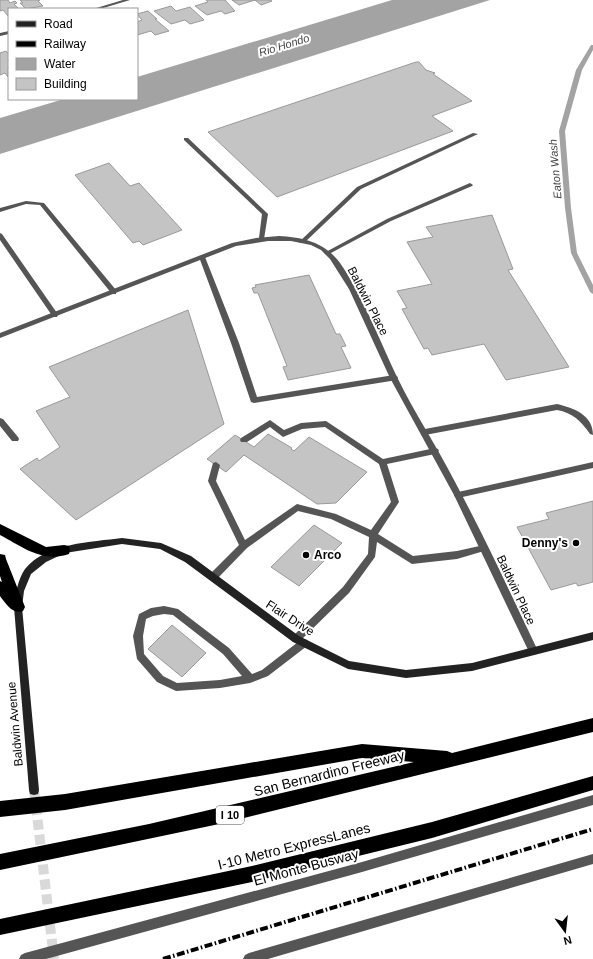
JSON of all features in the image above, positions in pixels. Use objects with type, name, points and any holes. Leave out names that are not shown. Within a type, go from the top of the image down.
[{"type":"highway","points":[[0,530],[46,552],[64,550]]},
{"type":"highway","points":[[0,559],[18,607]]},
{"type":"highway","points":[[0,587],[18,607]]},
{"type":"highway","name":"San Bernardino Freeway","points":[[0,862],[203,822],[593,724]]},
{"type":"highway","points":[[0,809],[65,802],[362,752],[458,759]]},
{"type":"highway","name":"I-10 Metro ExpressLanes","points":[[0,926],[76,912],[252,874],[432,830],[593,783]]},
{"type":"street","points":[[99,8],[128,0]]},
{"type":"street","points":[[302,242],[359,188],[475,134]]},
{"type":"street","points":[[186,139],[265,214],[262,238]]},
{"type":"street","points":[[327,253],[389,220],[470,185]]},
{"type":"street","points":[[0,210],[25,202],[34,201],[42,204],[114,292]]},
{"type":"street","points":[[0,235],[55,315]]},
{"type":"street","name":"Baldwin Place","points":[[0,336],[234,244],[262,238],[287,238],[323,249],[335,262],[349,282],[394,378],[425,432],[458,495],[533,651]]},
{"type":"street","points":[[202,257],[235,343],[254,400],[394,378]]},
{"type":"street","points":[[425,432],[557,407],[570,409],[583,417],[593,432]]},
{"type":"street","points":[[0,421],[15,439]]},
{"type":"street","points":[[244,440],[270,423],[283,434],[301,426],[326,424],[382,462],[395,502],[374,535],[372,555],[300,641],[264,673],[250,679],[220,684],[176,687],[160,679],[140,656],[138,636],[142,617],[151,612],[164,610],[175,612],[226,651],[250,679]]},
{"type":"street","points":[[382,462],[435,452]]},
{"type":"street","points":[[216,465],[212,481],[244,546]]},
{"type":"street","points":[[458,495],[593,465]]},
{"type":"street","points":[[213,577],[244,546],[297,507],[333,516],[374,535],[412,560],[456,555],[484,548]]},
{"type":"street","name":"Flair Drive","points":[[18,607],[20,591],[28,572],[44,559],[64,550],[112,542],[152,544],[169,549],[188,559],[247,604],[300,641],[348,665],[406,674],[472,667],[593,636]]},
{"type":"street","name":"Baldwin Avenue","points":[[18,607],[34,790]]},
{"type":"street","name":"El Monte Busway","points":[[25,959],[370,865],[593,800]]},
{"type":"street","points":[[249,959],[593,859]]},
{"type":"water","name":"Rio Hondo","points":[[392,0],[490,0],[0,154],[0,118],[61,100],[138,100],[138,77]]},
{"type":"building","points":[[0,0],[8,0],[10,3],[15,1],[17,3],[14,4],[18,8],[8,8],[8,16],[3,10],[0,11]]},
{"type":"building","points":[[20,0],[40,0],[38,1],[43,6],[25,8],[20,3],[23,3]]},
{"type":"building","points":[[206,0],[225,0],[235,11],[225,14],[221,11],[207,15],[195,6],[208,2]]},
{"type":"building","points":[[232,0],[255,0],[239,5]]},
{"type":"building","points":[[255,0],[270,0],[272,1],[261,5]]},
{"type":"building","points":[[171,6],[176,11],[190,7],[204,20],[190,24],[185,20],[171,24],[154,11]]},
{"type":"building","points":[[148,11],[169,31],[155,35],[151,31],[138,35],[138,22],[142,20],[138,14]]},
{"type":"building","points":[[6,51],[8,54],[8,77],[5,73],[0,75],[0,53]]},
{"type":"building","points":[[419,62],[426,70],[435,73],[433,74],[472,101],[432,116],[453,131],[277,197],[208,132]]},
{"type":"building","points":[[109,163],[130,186],[139,183],[182,230],[143,245],[139,241],[133,243],[75,175]]},
{"type":"building","points":[[492,215],[513,269],[508,270],[569,367],[506,380],[484,344],[432,355],[428,348],[424,349],[402,309],[407,308],[397,291],[432,284],[407,242],[433,237],[426,227]]},
{"type":"building","points":[[309,275],[336,334],[340,334],[346,346],[341,347],[351,368],[288,380],[283,367],[287,366],[258,293],[254,293],[252,288],[256,287],[255,285]]},
{"type":"building","points":[[188,310],[224,424],[76,520],[20,469],[37,458],[39,461],[60,447],[36,411],[70,397],[49,367]]},
{"type":"building","points":[[268,434],[292,448],[291,449],[294,451],[309,437],[367,472],[336,503],[317,504],[244,455],[226,472],[207,459],[235,435],[254,447]]},
{"type":"building","points":[[593,501],[593,582],[578,586],[576,583],[551,590],[517,527],[549,519],[546,513]]},
{"type":"building","points":[[314,525],[342,543],[299,586],[271,567]]},
{"type":"building","points":[[172,625],[206,653],[182,677],[148,649]]},
{"type":"waterway","name":"Eaton Wash","points":[[593,46],[579,70],[562,131],[568,208],[574,253],[593,292]]},
{"type":"tunnel","points":[[34,790],[54,959]]},
{"type":"railway","points":[[163,959],[593,829]]},
{"type":"place","name":"Denny's","points":[[576,543]]},
{"type":"place","name":"Arco","points":[[306,555]]}]
